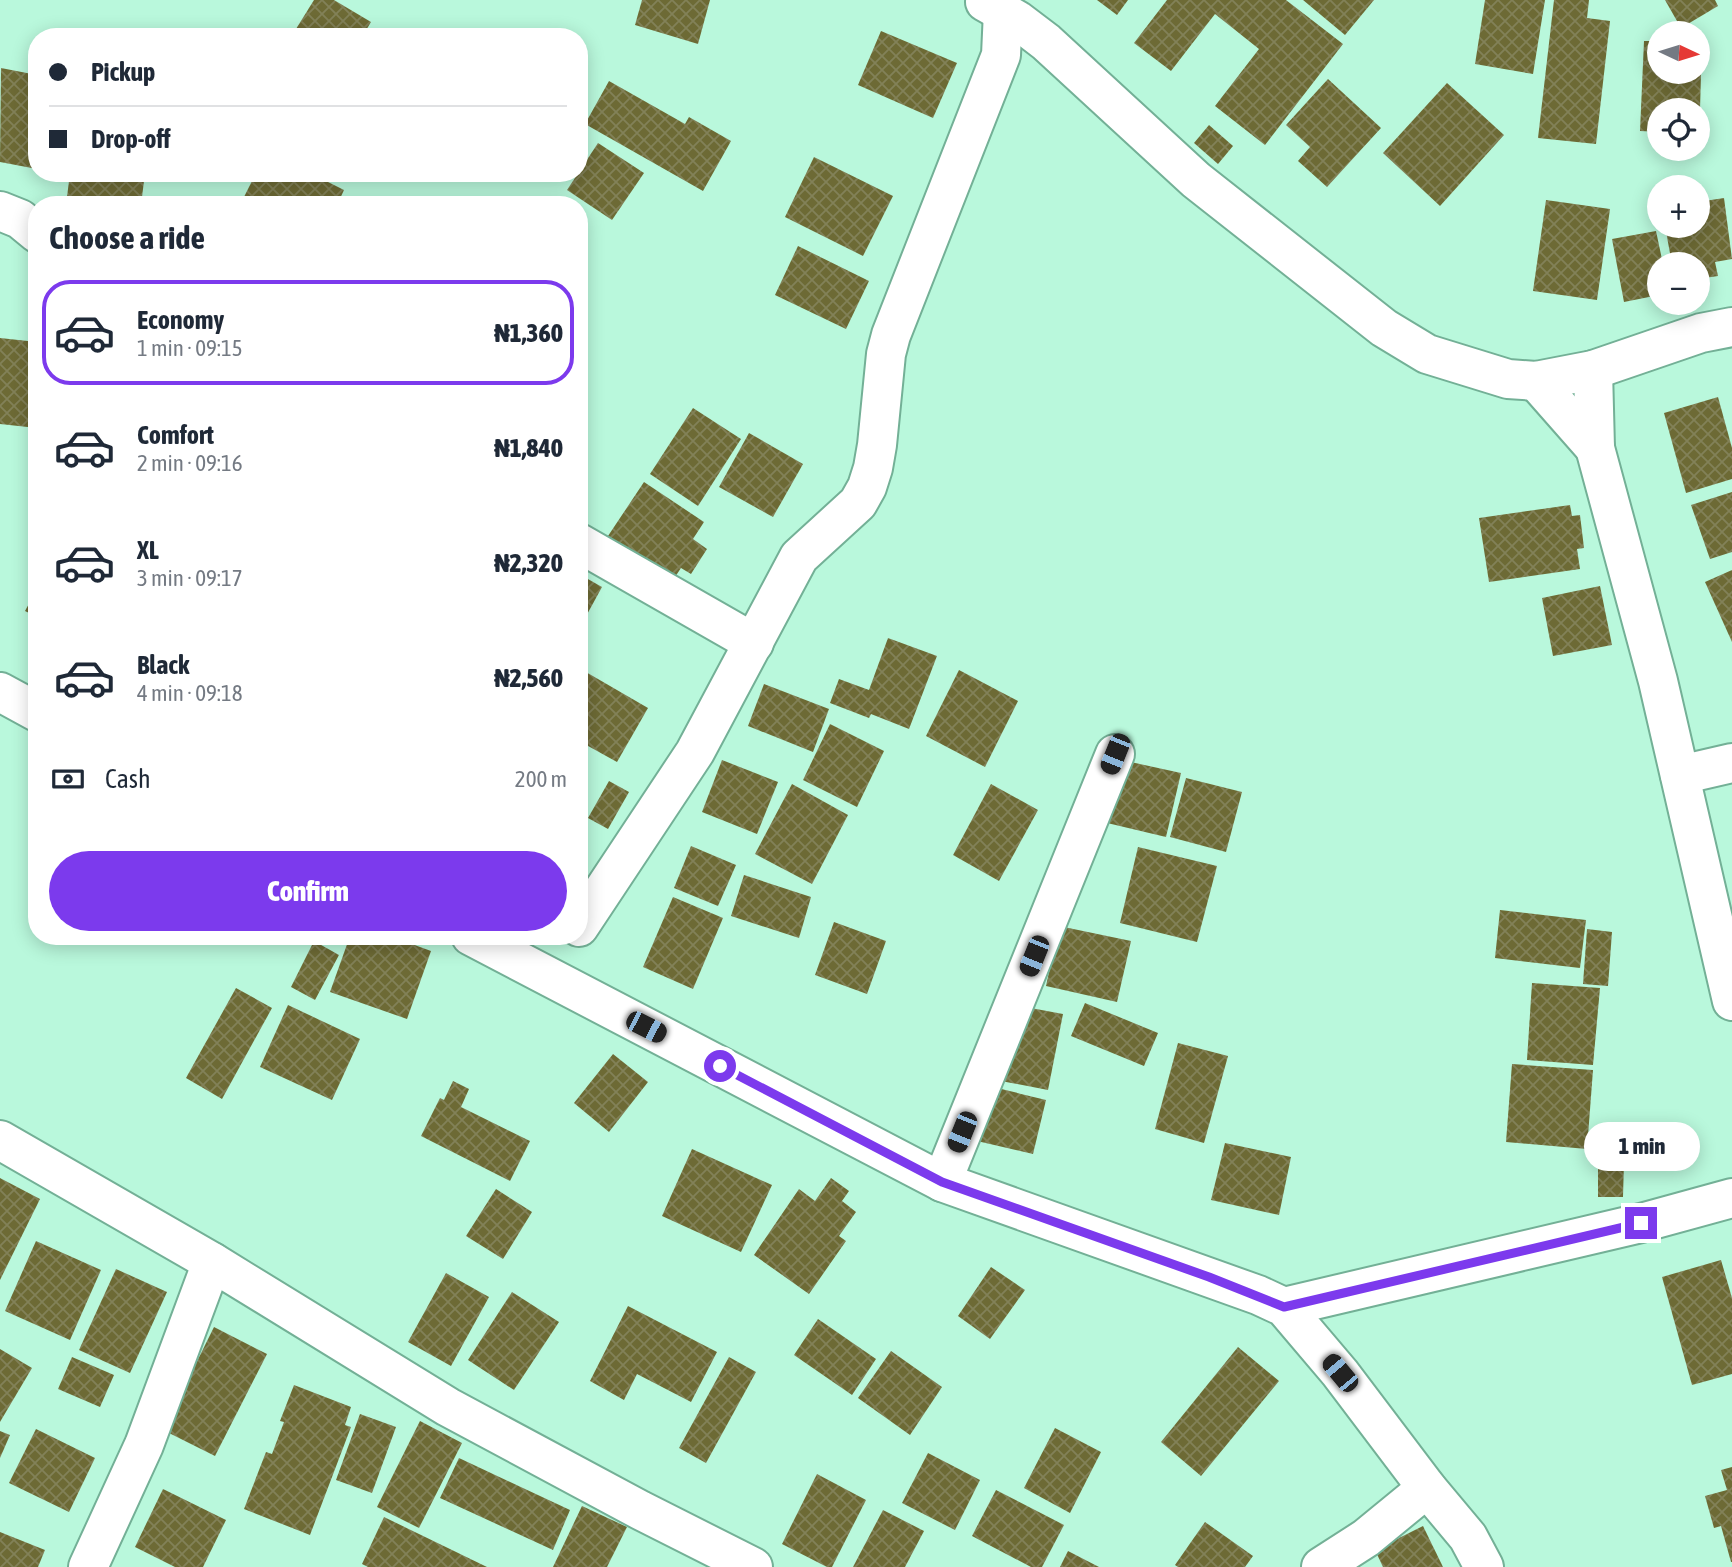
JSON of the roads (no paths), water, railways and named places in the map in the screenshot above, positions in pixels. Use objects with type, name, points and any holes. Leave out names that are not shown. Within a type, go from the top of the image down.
[{"type":"street","points":[[992,6],[1046,42],[1196,180],[1384,328],[1427,354],[1508,379],[1536,381],[1593,370],[1701,333],[1732,327]]},
{"type":"street","points":[[588,913],[695,752],[799,557],[858,503],[867,487],[877,445],[886,354],[891,335],[1001,55],[992,6]]},
{"type":"street","points":[[1001,55],[1046,42]]},
{"type":"street","points":[[0,211],[20,219],[28,226]]},
{"type":"street","points":[[1593,370],[1595,448],[1658,681],[1732,1001]]},
{"type":"street","points":[[1536,381],[1595,448]]},
{"type":"street","points":[[588,548],[754,643]]},
{"type":"street","points":[[0,692],[28,707]]},
{"type":"street","points":[[942,1182],[1115,754]]},
{"type":"street","points":[[1680,775],[1732,763]]},
{"type":"street","points":[[489,945],[942,1182],[1064,1224],[1284,1307],[1340,1373],[1427,1488],[1468,1537],[1484,1567]]},
{"type":"street","points":[[548,975],[567,945]]},
{"type":"street","points":[[0,1140],[212,1262],[448,1407],[752,1567]]},
{"type":"street","points":[[1284,1307],[1641,1223],[1732,1198]]},
{"type":"street","points":[[88,1567],[144,1445],[212,1262]]},
{"type":"street","points":[[1321,1567],[1366,1538],[1427,1488]]}]
